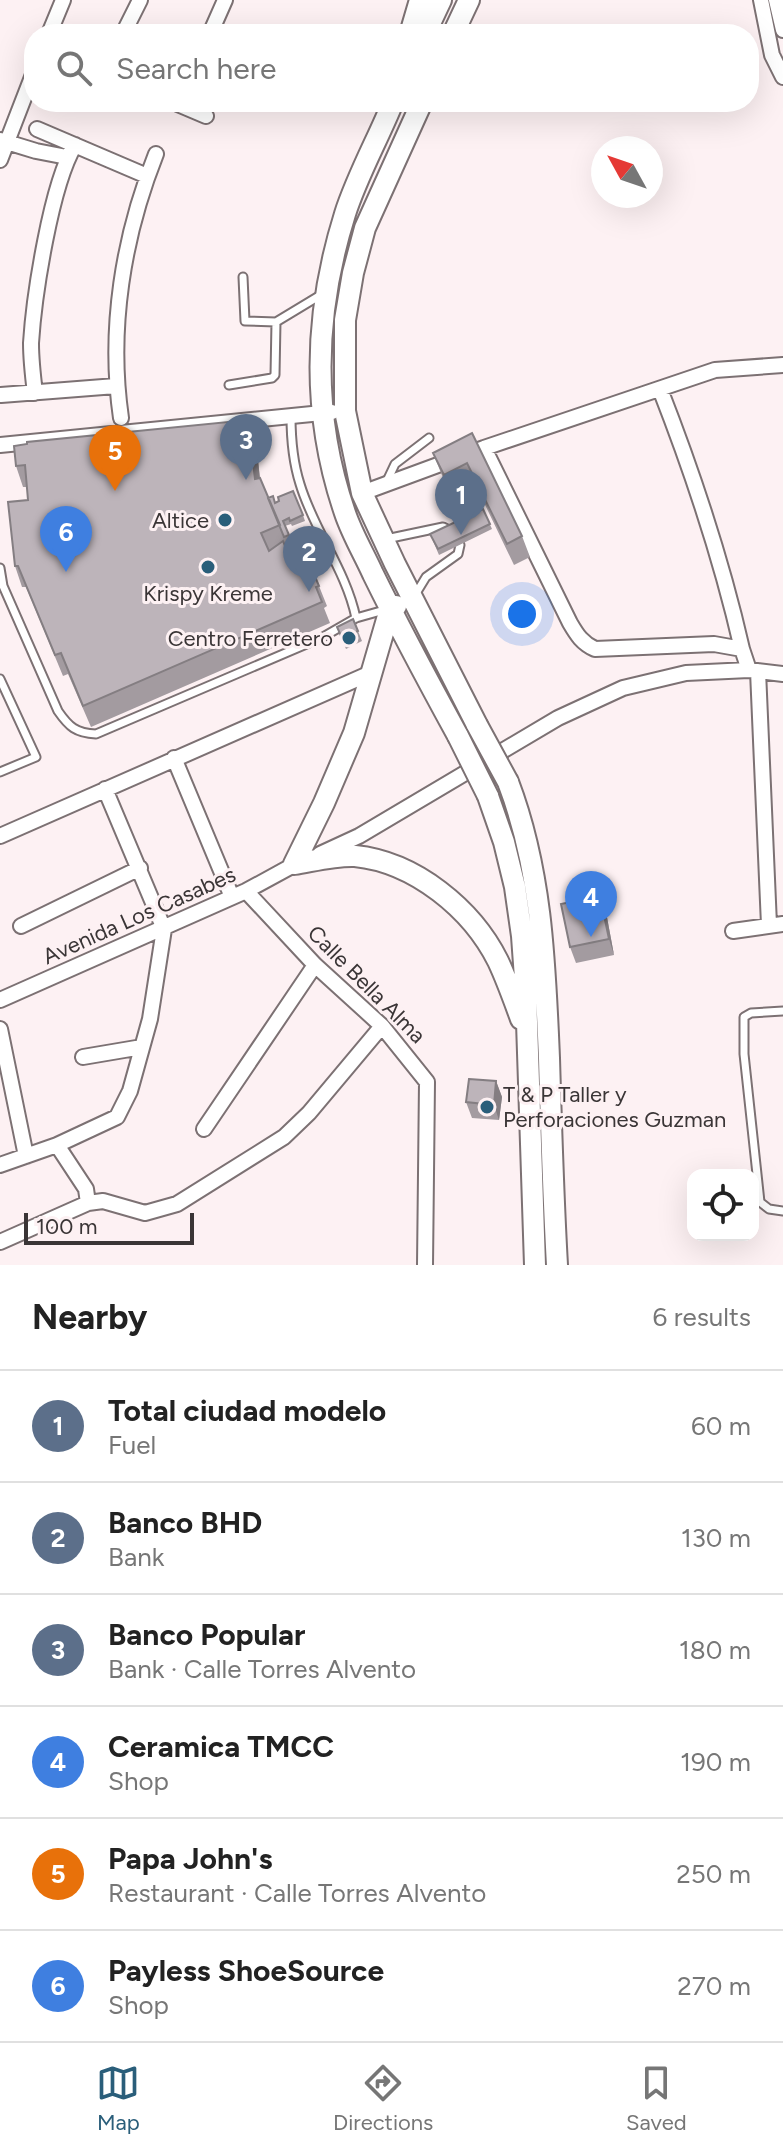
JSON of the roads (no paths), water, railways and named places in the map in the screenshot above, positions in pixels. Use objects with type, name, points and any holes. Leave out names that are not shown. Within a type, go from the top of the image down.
[{"type":"main road","points":[[413,24],[420,0]]},
{"type":"main road","points":[[430,24],[441,0]]},
{"type":"main road","points":[[458,24],[469,0]]},
{"type":"main road","points":[[389,112],[346,212],[326,292],[321,319],[321,413],[346,516],[390,609],[488,796],[504,842],[522,936],[535,1265]]},
{"type":"main road","points":[[417,112],[365,228],[353,273],[345,320],[345,411],[362,493],[508,782],[537,887],[546,993],[557,1265]]},
{"type":"main road","points":[[294,864],[342,763],[373,672],[390,609],[413,598]]},
{"type":"main road","points":[[294,864],[352,856],[383,861],[419,877],[457,906],[485,939],[499,962],[527,1035]]},
{"type":"street","points":[[53,24],[63,0]]},
{"type":"street","points":[[128,24],[140,0]]},
{"type":"street","points":[[214,24],[225,0]]},
{"type":"street","points":[[761,0],[772,55],[783,77]]},
{"type":"street","points":[[776,0],[783,30]]},
{"type":"street","points":[[0,160],[3,141],[24,94]]},
{"type":"street","points":[[197,112],[206,116]]},
{"type":"street","points":[[37,129],[71,151]]},
{"type":"street","points":[[3,141],[71,151],[147,176]]},
{"type":"street","points":[[35,393],[31,343],[40,277],[51,216],[71,151]]},
{"type":"street","points":[[121,418],[116,386],[120,288],[127,242],[156,154]]},
{"type":"street","points":[[362,493],[715,370],[783,365]]},
{"type":"street","points":[[1,395],[116,386]]},
{"type":"street","points":[[660,389],[701,496],[726,576],[742,649],[753,671],[776,925],[733,931]]},
{"type":"street","points":[[0,445],[345,411]]},
{"type":"street","points":[[484,448],[570,623],[586,645],[595,649],[714,644],[742,649]]},
{"type":"street","name":"Avenida Los Casabes","points":[[0,1000],[164,929],[294,864],[359,836],[558,718],[623,688],[686,673],[753,671],[783,674]]},
{"type":"street","points":[[0,836],[373,672]]},
{"type":"street","points":[[174,758],[239,894]]},
{"type":"street","points":[[0,1165],[57,1145],[117,1117],[130,1091],[150,1019],[164,929],[105,789]]},
{"type":"street","points":[[21,926],[140,868]]},
{"type":"street","name":"Calle Bella Alma","points":[[239,894],[382,1026],[427,1082],[425,1265]]},
{"type":"street","points":[[204,1129],[315,965]]},
{"type":"street","points":[[0,1242],[88,1203],[103,1201],[123,1204],[145,1213],[177,1204],[284,1137],[309,1113],[382,1026]]},
{"type":"street","points":[[0,1029],[26,1156]]},
{"type":"street","points":[[83,1057],[142,1047]]},
{"type":"street","points":[[57,1145],[86,1189],[88,1203]]},
{"type":"lane","points":[[243,277],[245,321],[276,322],[326,292]]},
{"type":"lane","points":[[229,385],[275,375],[276,322]]},
{"type":"lane","points":[[291,416],[292,444],[300,487],[347,586],[356,618]]},
{"type":"lane","points":[[385,485],[395,464],[429,438]]},
{"type":"lane","points":[[384,539],[443,527],[451,531]]},
{"type":"lane","points":[[413,598],[426,577],[458,554],[460,545]]},
{"type":"lane","points":[[0,568],[3,586],[58,711],[69,727],[81,733],[96,734],[323,637],[356,618],[390,609]]},
{"type":"lane","points":[[0,679],[36,757],[0,772]]},
{"type":"lane","points":[[783,1011],[751,1013],[744,1017],[744,1054],[760,1202],[769,1209],[783,1211]]},
{"type":"place","name":"Banco Popular","points":[[246,480]]},
{"type":"place","name":"Papa John's","points":[[115,491]]},
{"type":"place","name":"Altice","points":[[225,520]]},
{"type":"place","name":"Total ciudad modelo","points":[[461,535]]},
{"type":"place","name":"Krispy Kreme","points":[[208,567]]},
{"type":"place","name":"Payless ShoeSource","points":[[66,572]]},
{"type":"place","name":"Banco BHD","points":[[309,592]]},
{"type":"place","name":"Centro Ferretero","points":[[349,638]]},
{"type":"place","name":"Ceramica TMCC","points":[[591,937]]},
{"type":"place","name":"T & P Taller y Perforaciones Guzman","points":[[487,1107]]}]
